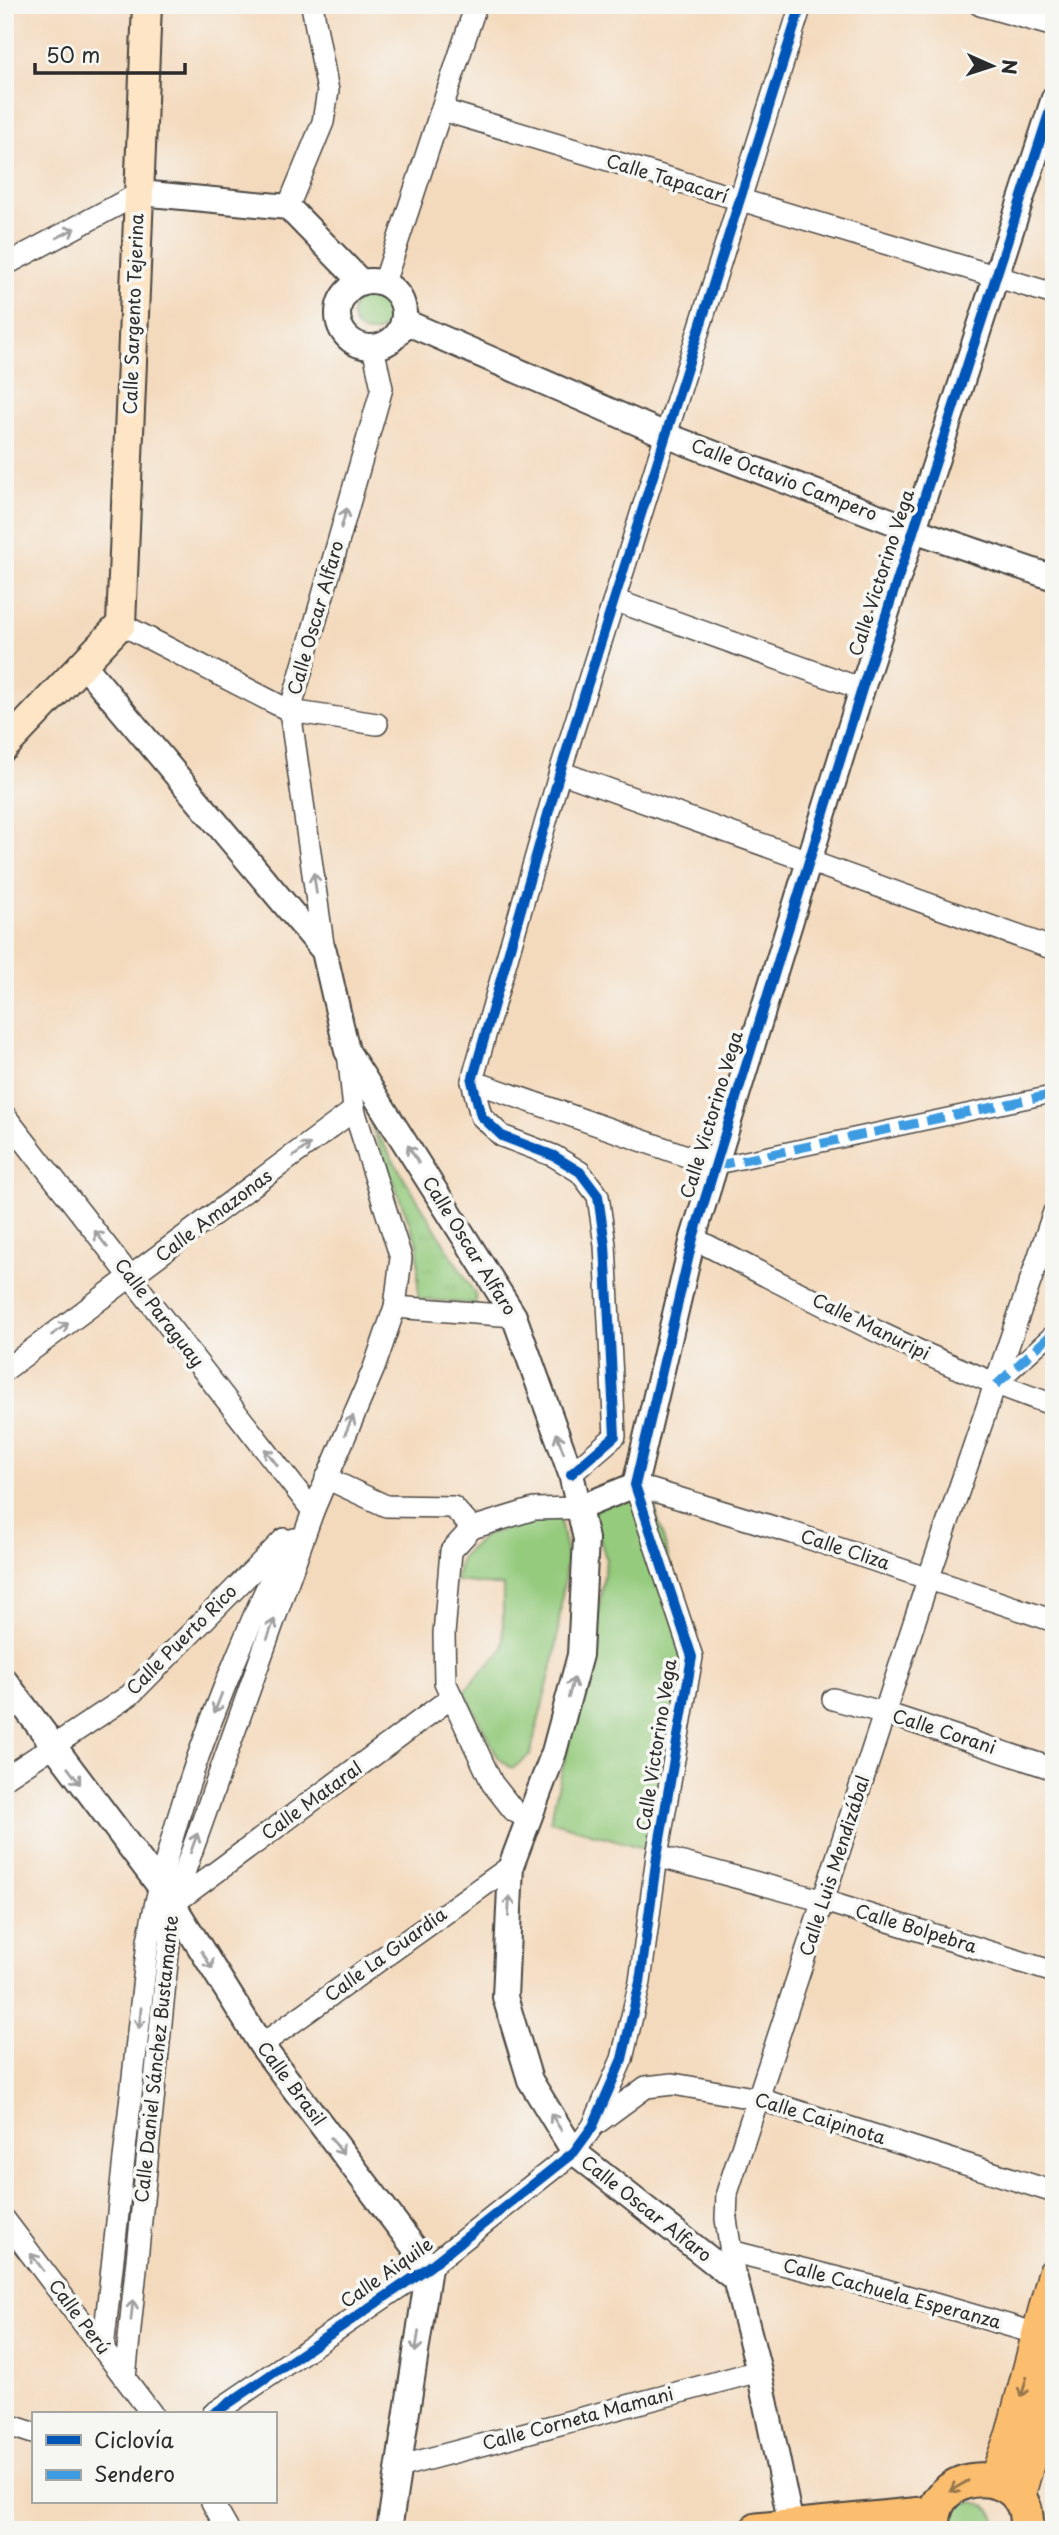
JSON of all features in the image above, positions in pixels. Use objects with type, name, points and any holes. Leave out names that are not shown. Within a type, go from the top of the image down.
[{"type":"highway","points":[[757,2530],[934,2522],[951,2489],[975,2478],[1015,2502],[1054,2505]]},
{"type":"main road","name":"Calle Sargento Tejerina","points":[[121,624],[147,5]]},
{"type":"main road","points":[[5,746],[121,624]]},
{"type":"main road","points":[[1015,2502],[1012,2434],[1046,2334],[1054,2274]]},
{"type":"main road","points":[[1015,2502],[1054,2373]]},
{"type":"street","points":[[288,207],[323,122],[328,91],[312,5]]},
{"type":"street","points":[[5,265],[139,193],[288,207],[372,283],[400,299],[403,321],[392,339],[373,347],[353,342],[340,326],[338,316],[343,295],[372,283],[442,110],[476,5]]},
{"type":"street","points":[[571,1474],[615,1436],[605,1245],[598,1196],[580,1172],[554,1156],[502,1136],[481,1115],[472,1082],[559,772],[668,436],[801,5]]},
{"type":"street","points":[[980,5],[1054,26]]},
{"type":"street","name":"Calle Victorino Vega","points":[[574,2151],[593,2126],[622,2059],[640,1982],[657,1856],[692,1657],[635,1485],[693,1238],[862,689],[1054,98]]},
{"type":"street","name":"Calle Tapacarí","points":[[442,110],[740,202],[1054,294]]},
{"type":"street","name":"Calle Octavio Campero","points":[[403,321],[668,436],[914,530],[1054,578]]},
{"type":"street","name":"Calle Oscar Alfaro","points":[[373,347],[382,388],[290,710],[324,951],[347,1051],[514,1315],[571,1474],[586,1539],[580,1655],[554,1752],[511,1866],[505,1997],[530,2080],[574,2151],[735,2279]]},
{"type":"street","points":[[614,600],[862,689]]},
{"type":"street","points":[[121,624],[290,710],[377,724]]},
{"type":"street","points":[[83,664],[324,951]]},
{"type":"street","points":[[559,772],[1054,949]]},
{"type":"street","name":"Calle Daniel Sánchez Bustamante","points":[[103,2349],[148,1941],[165,1895],[222,1692],[272,1573],[313,1511],[374,1367],[395,1307],[401,1258],[354,1110],[347,1051]]},
{"type":"street","points":[[472,1082],[715,1166],[1054,1094]]},
{"type":"street","name":"Calle Amazonas","points":[[5,1370],[354,1110]]},
{"type":"street","name":"Calle Paraguay","points":[[5,1116],[313,1511]]},
{"type":"street","name":"Calle Luis Mendizábal","points":[[792,2528],[759,2371],[735,2279],[726,2219],[727,2193],[929,1577],[1054,1212]]},
{"type":"street","name":"Calle Manuripi","points":[[693,1238],[864,1326],[996,1385],[1054,1405]]},
{"type":"street","points":[[395,1307],[514,1315]]},
{"type":"street","points":[[996,1385],[1054,1332]]},
{"type":"street","points":[[326,1478],[386,1506],[453,1507],[472,1528]]},
{"type":"street","points":[[529,1819],[514,1811],[492,1783],[446,1682],[444,1634],[451,1551],[472,1528],[534,1508],[579,1508],[635,1485]]},
{"type":"street","name":"Calle Cliza","points":[[635,1485],[929,1577],[1054,1621]]},
{"type":"street","name":"Calle Puerto Rico","points":[[5,1778],[130,1695],[313,1511]]},
{"type":"street","name":"Calle Brasil","points":[[5,1681],[165,1895],[261,2045],[429,2267]]},
{"type":"street","name":"Calle Mataral","points":[[165,1895],[452,1698]]},
{"type":"street","name":"Calle Corani","points":[[833,1699],[885,1713],[1054,1769]]},
{"type":"street","name":"Calle Bolpebra","points":[[657,1856],[824,1901],[1054,1972]]},
{"type":"street","name":"Calle La Guardia","points":[[261,2045],[511,1866]]},
{"type":"street","name":"Calle Daniel Sánchez Bustamante","points":[[125,2378],[165,1895]]},
{"type":"street","name":"Calle Caipinota","points":[[593,2126],[646,2087],[673,2084],[759,2099],[1054,2192]]},
{"type":"street","name":"Calle Aiquile","points":[[216,2412],[429,2267],[574,2151]]},
{"type":"street","name":"Calle Perú","points":[[5,2220],[150,2412]]},
{"type":"street","name":"Calle Cachuela Esperanza","points":[[730,2251],[1046,2334]]},
{"type":"street","points":[[389,2530],[429,2267]]},
{"type":"street","name":"Calle Corneta Mamani","points":[[398,2466],[759,2371]]},
{"type":"street","points":[[5,2424],[32,2433]]},
{"type":"street","points":[[213,2504],[228,2530]]},
{"type":"green space","points":[[371,295],[385,300],[390,314],[385,328],[371,333],[357,328],[352,314],[357,300]]},
{"type":"green space","points":[[370,1122],[475,1294],[476,1304],[418,1299],[418,1245]]},
{"type":"green space","points":[[601,1497],[652,1497],[685,1619],[689,1663],[653,1851],[550,1821],[597,1624],[606,1559],[593,1515]]},
{"type":"green space","points":[[558,1511],[567,1556],[555,1654],[530,1755],[512,1769],[498,1757],[464,1691],[503,1649],[503,1586],[455,1581],[462,1556],[484,1536]]},
{"type":"green space","points":[[967,2502],[979,2503],[989,2508],[995,2517],[997,2530],[947,2530],[953,2511]]},
{"type":"marked path","points":[[715,1166],[1054,1094]]},
{"type":"marked path","points":[[996,1385],[1054,1332]]},
{"type":"cycle path","points":[[571,1474],[615,1436],[605,1245],[598,1196],[580,1172],[554,1156],[502,1136],[481,1116],[472,1081],[560,772],[801,5]]},
{"type":"cycle path","points":[[216,2412],[429,2267],[574,2152],[593,2126],[622,2059],[640,1982],[657,1856],[692,1657],[635,1485],[693,1238],[862,689],[1054,98]]}]
